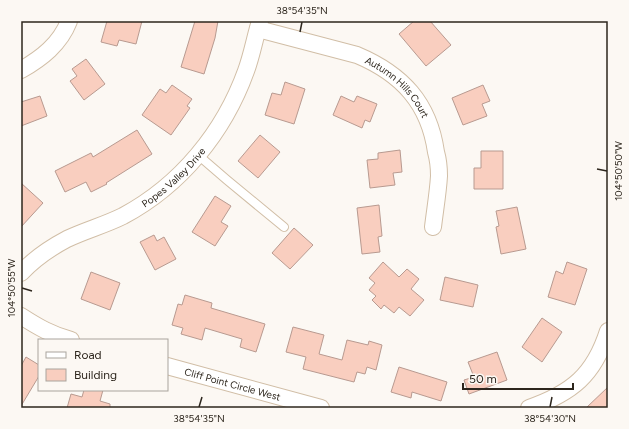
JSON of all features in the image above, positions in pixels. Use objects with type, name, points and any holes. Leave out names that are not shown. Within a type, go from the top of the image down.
[{"type":"street","points":[[21,70],[35,62],[57,42],[66,29],[69,21]]},
{"type":"street","name":"Popes Valley Drive","points":[[21,273],[53,247],[68,239],[123,216],[157,195],[186,168],[198,155],[222,122],[246,70],[259,25]]},
{"type":"street","name":"Autumn Hills Court","points":[[259,25],[357,55],[373,62],[402,82],[412,93],[422,106],[434,139],[439,175],[433,227]]},
{"type":"street","points":[[21,316],[49,333],[68,339]]},
{"type":"street","points":[[529,408],[556,397],[571,388],[583,377],[594,364],[603,346],[608,331]]},
{"type":"street","name":"Cliff Point Circle West","points":[[168,366],[321,408]]},
{"type":"lane","points":[[198,155],[284,227]]},
{"type":"building","points":[[107,21],[142,21],[136,44],[119,40],[117,46],[101,42]]},
{"type":"building","points":[[195,21],[218,21],[215,38],[204,74],[181,67]]},
{"type":"building","points":[[414,21],[430,21],[451,45],[426,66],[399,34]]},
{"type":"building","points":[[86,59],[105,84],[84,100],[70,81],[77,76],[72,69]]},
{"type":"building","points":[[285,82],[305,89],[294,124],[265,115],[272,93],[281,95]]},
{"type":"building","points":[[172,85],[192,99],[187,106],[190,108],[171,135],[142,115],[160,89],[166,93]]},
{"type":"building","points":[[483,85],[490,101],[482,104],[487,116],[463,125],[452,98]]},
{"type":"building","points":[[40,96],[47,116],[21,126],[21,102]]},
{"type":"building","points":[[341,96],[354,102],[357,96],[377,104],[370,122],[365,120],[362,128],[333,115]]},
{"type":"building","points":[[137,130],[152,154],[106,183],[107,184],[91,192],[86,182],[65,192],[55,171],[91,153],[93,157]]},
{"type":"building","points":[[260,135],[280,152],[258,178],[238,161]]},
{"type":"building","points":[[400,150],[402,172],[393,173],[395,185],[370,188],[367,160],[378,159],[378,153]]},
{"type":"building","points":[[481,151],[503,151],[503,189],[474,189],[474,168],[481,168]]},
{"type":"building","points":[[21,183],[43,203],[21,227]]},
{"type":"building","points":[[215,196],[231,206],[221,222],[228,226],[215,246],[192,232]]},
{"type":"building","points":[[379,205],[382,236],[378,237],[380,252],[362,254],[357,208]]},
{"type":"building","points":[[517,207],[526,249],[501,254],[496,227],[499,226],[496,211]]},
{"type":"building","points":[[294,228],[313,245],[290,269],[272,253]]},
{"type":"building","points":[[154,235],[157,241],[164,237],[176,259],[155,270],[140,242]]},
{"type":"building","points":[[383,262],[399,277],[407,269],[419,279],[411,289],[424,300],[410,316],[399,307],[394,313],[384,305],[381,309],[372,300],[376,296],[369,290],[375,283],[369,278]]},
{"type":"building","points":[[567,262],[587,269],[575,305],[548,297],[556,271],[563,274]]},
{"type":"building","points":[[91,272],[120,283],[110,310],[81,299]]},
{"type":"building","points":[[445,277],[478,285],[473,307],[440,300]]},
{"type":"building","points":[[185,295],[212,303],[211,308],[265,324],[256,352],[240,347],[242,339],[205,328],[202,340],[181,334],[183,328],[172,325],[178,304],[182,305]]},
{"type":"building","points":[[542,318],[562,332],[542,362],[522,347]]},
{"type":"building","points":[[293,327],[324,335],[319,354],[342,360],[347,340],[368,345],[369,341],[382,345],[376,370],[367,367],[365,374],[357,372],[354,382],[303,369],[306,357],[286,352]]},
{"type":"building","points":[[497,352],[507,380],[469,394],[464,380],[474,377],[468,362]]},
{"type":"building","points":[[26,357],[38,364],[38,378],[21,406],[21,366]]},
{"type":"building","points":[[399,367],[447,382],[441,401],[412,392],[411,398],[391,392]]},
{"type":"building","points":[[608,387],[608,408],[586,408]]},
{"type":"building","points":[[84,391],[103,391],[100,401],[110,404],[110,408],[67,408],[71,394],[82,397]]}]
